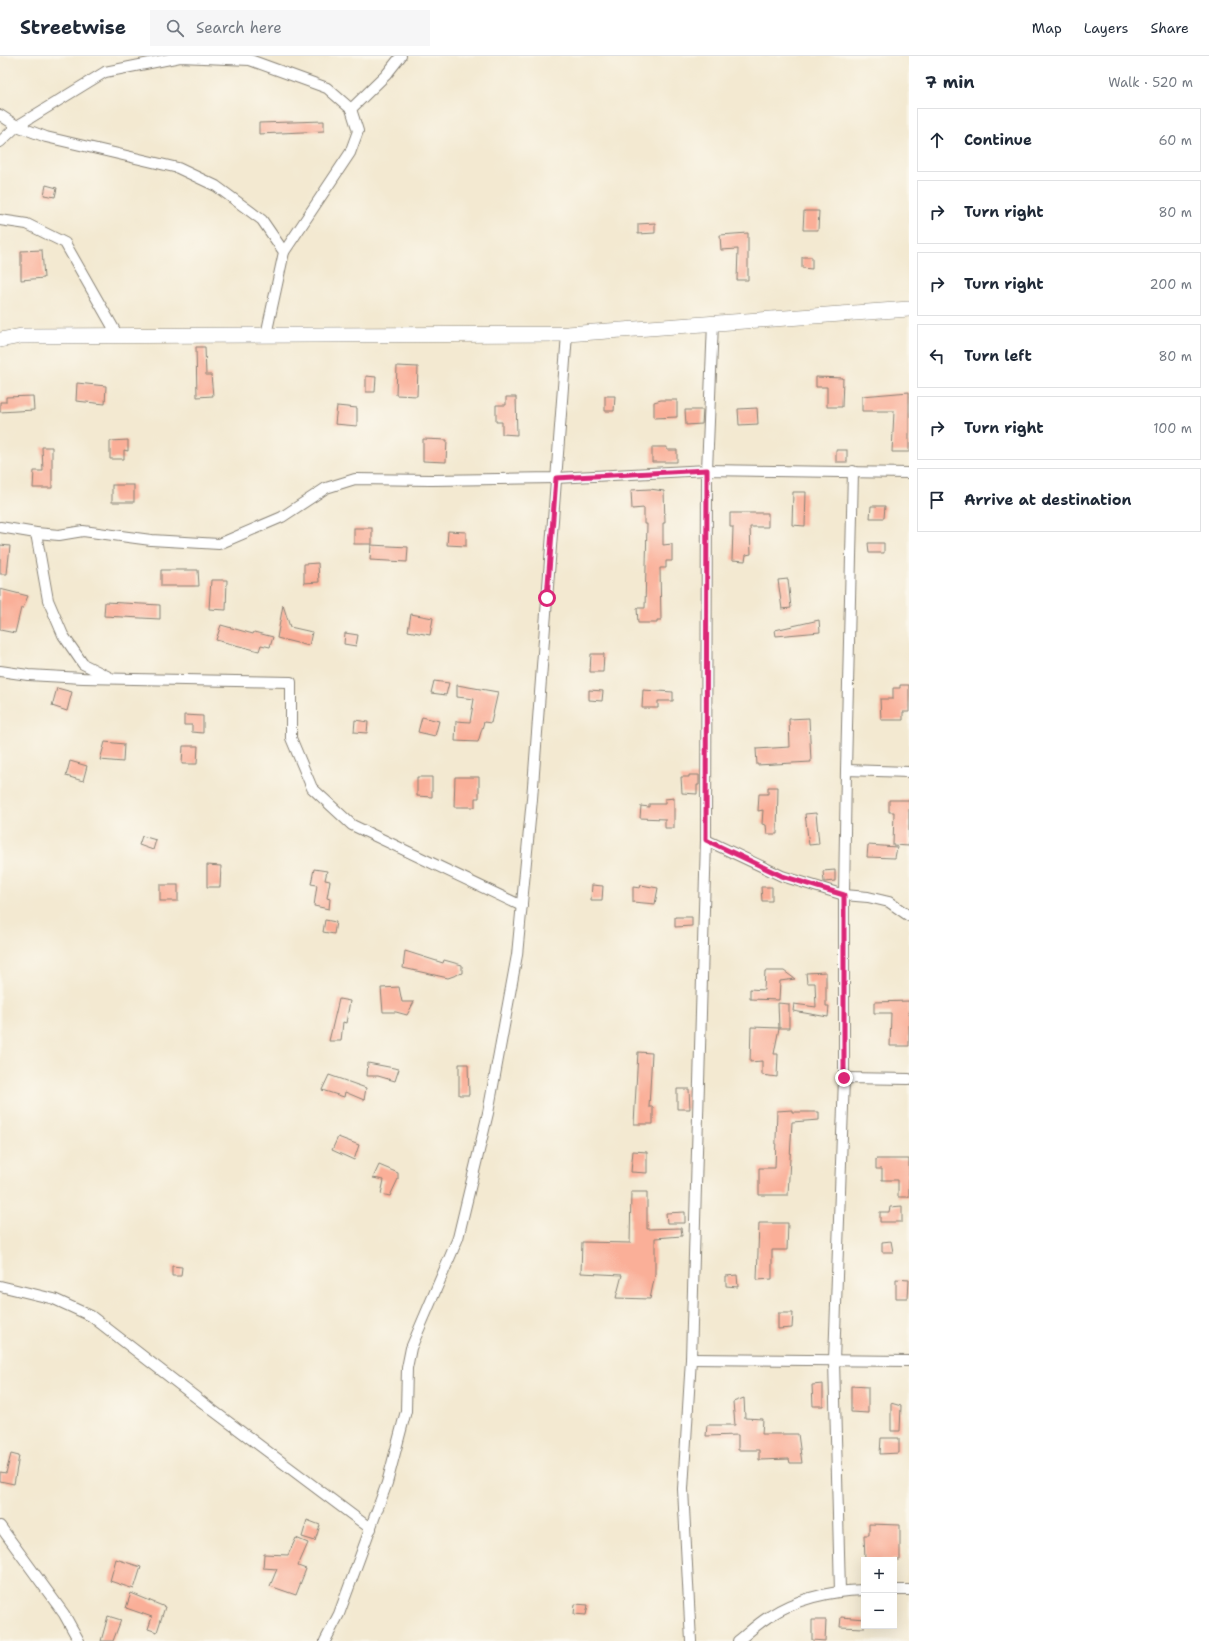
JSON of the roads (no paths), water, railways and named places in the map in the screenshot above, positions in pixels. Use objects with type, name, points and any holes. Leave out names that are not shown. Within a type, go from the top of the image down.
[{"type":"street","points":[[351,109],[386,75],[402,56]]},
{"type":"street","points":[[0,142],[17,126],[105,72],[180,57],[250,60],[327,88],[351,109],[358,130],[350,153],[284,252],[266,335]]},
{"type":"street","points":[[0,115],[17,126],[46,137],[178,168],[216,186],[262,220],[284,252]]},
{"type":"street","points":[[0,220],[28,224],[65,243],[118,336]]},
{"type":"street","points":[[0,340],[21,336],[567,334],[909,309]]},
{"type":"street","points":[[691,1641],[683,1489],[690,1359],[706,840],[707,470],[713,323]]},
{"type":"street","points":[[325,1641],[340,1614],[387,1483],[406,1410],[407,1368],[410,1348],[458,1238],[488,1113],[517,955],[522,906],[532,799],[567,334]]},
{"type":"street","points":[[0,527],[59,535],[83,531],[151,540],[219,544],[282,517],[326,488],[355,479],[432,480],[556,478],[707,470],[909,473]]},
{"type":"street","points":[[840,1591],[834,1361],[844,1078],[844,895],[853,471]]},
{"type":"street","points":[[36,533],[48,600],[63,635],[83,664],[113,678],[290,682],[291,738],[312,788],[352,825],[522,906]]},
{"type":"street","points":[[0,671],[28,675],[83,678],[169,679]]},
{"type":"street","points":[[846,770],[909,772]]},
{"type":"street","points":[[706,840],[782,876],[844,895],[868,897],[888,902],[909,916]]},
{"type":"street","points":[[844,1078],[909,1079]]},
{"type":"street","points":[[0,1286],[54,1299],[91,1316],[210,1409],[371,1529]]},
{"type":"street","points":[[690,1359],[909,1361]]},
{"type":"street","points":[[0,1526],[64,1614],[79,1641]]},
{"type":"street","points":[[738,1641],[770,1616],[802,1600],[840,1591],[861,1590]]},
{"type":"street","points":[[897,1590],[909,1590]]}]
